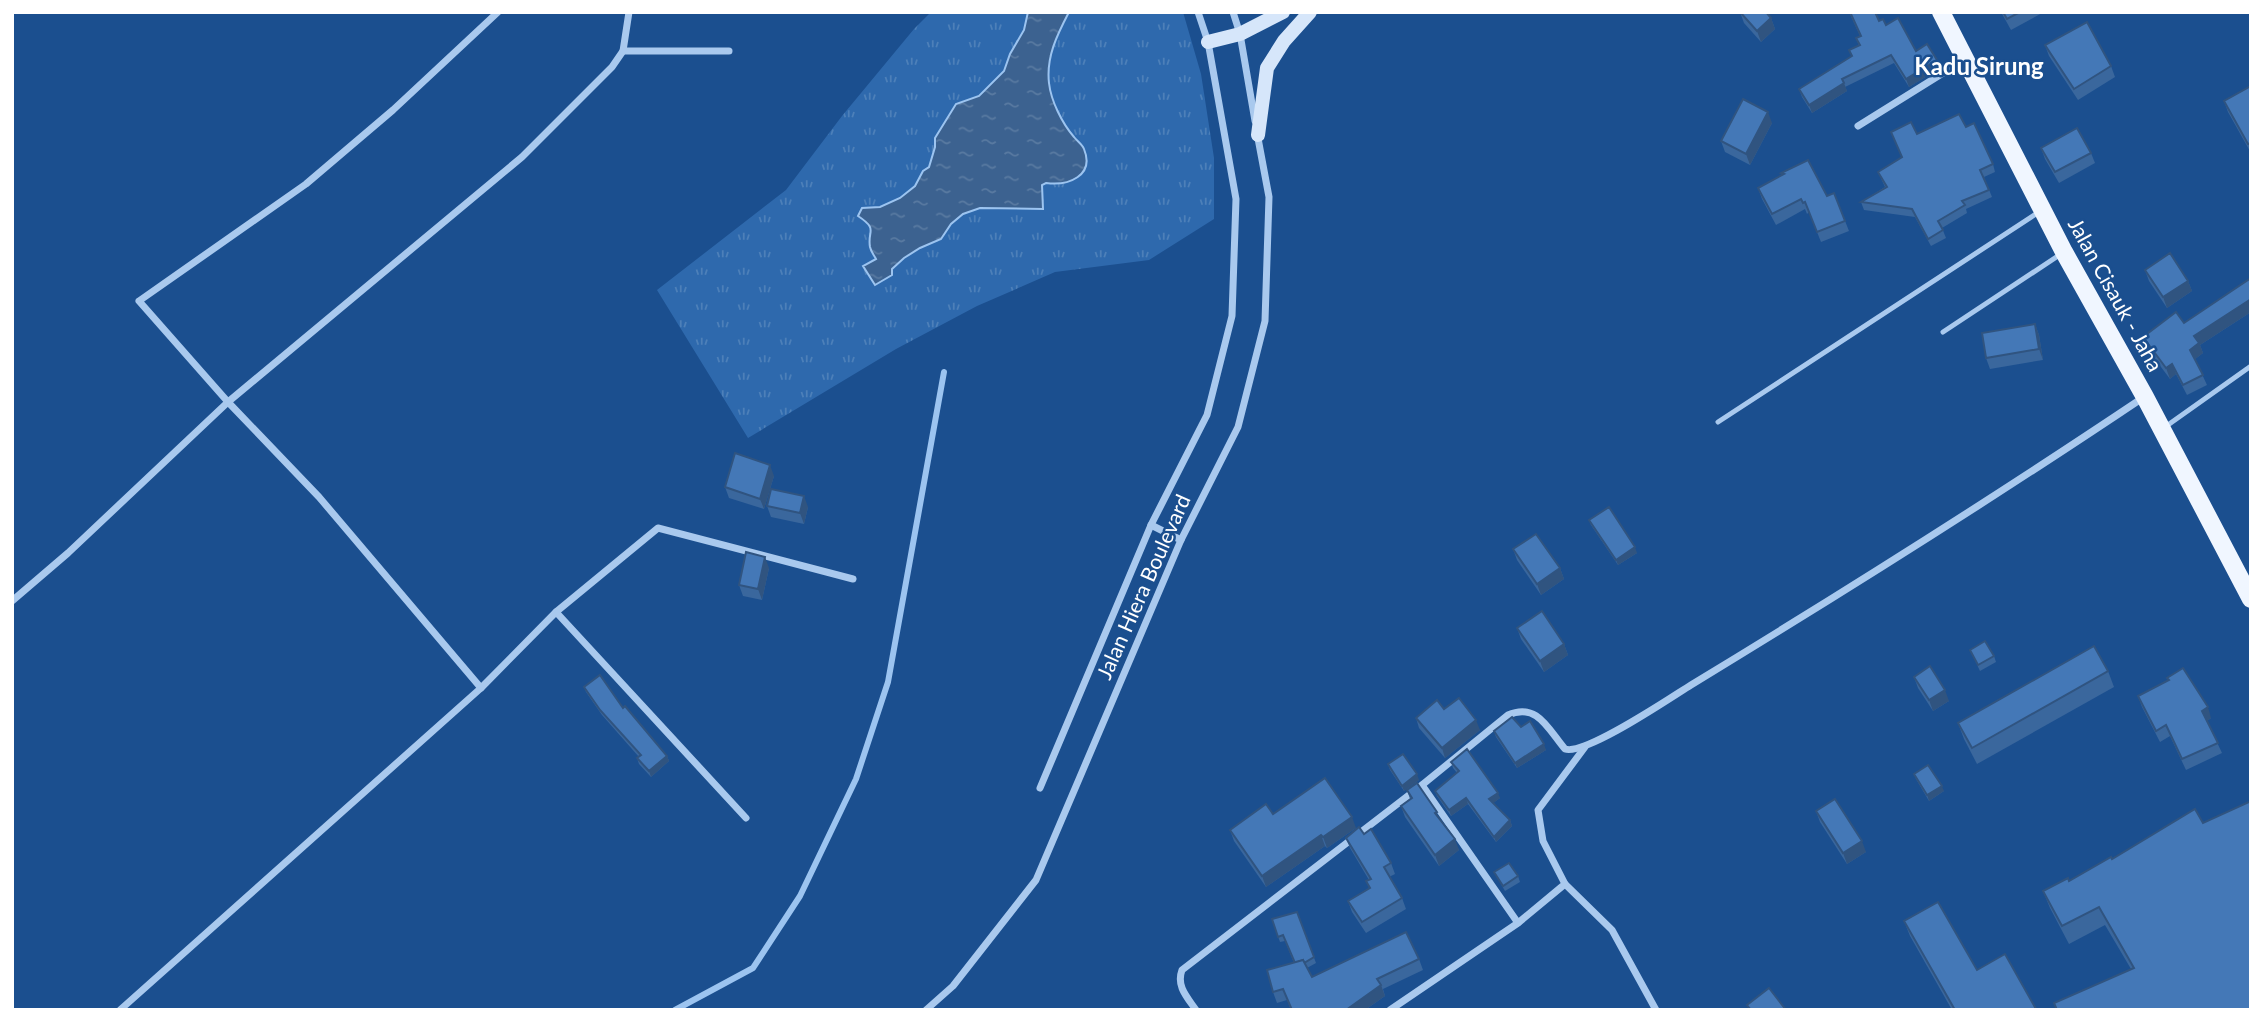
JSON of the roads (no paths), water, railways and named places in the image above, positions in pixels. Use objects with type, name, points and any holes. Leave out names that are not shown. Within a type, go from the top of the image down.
[{"type":"main road","points":[[1208,42],[1240,34],[1283,12]]},
{"type":"main road","points":[[1258,135],[1267,68],[1283,41],[1310,12]]},
{"type":"main road","name":"Jalan Cisauk - Jaha","points":[[1941,12],[2064,252],[2145,397],[2251,599]]},
{"type":"street","points":[[481,688],[319,497],[228,402],[139,301],[306,184],[345,152],[498,12]]},
{"type":"street","points":[[12,601],[228,402],[522,157],[612,67],[623,51],[629,12]]},
{"type":"street","name":"Jalan Hiera Boulevard","points":[[1040,788],[1151,525],[1207,415],[1232,316],[1236,199],[1208,42],[1198,12]]},
{"type":"street","name":"Jalan Hiera Boulevard","points":[[926,1010],[953,986],[1036,880],[1181,540],[1238,427],[1265,321],[1269,197],[1240,34],[1233,12]]},
{"type":"street","points":[[623,51],[729,51]]},
{"type":"street","points":[[1858,126],[1965,60]]},
{"type":"street","points":[[1196,1010],[1181,988],[1179,978],[1182,970],[1422,785],[1508,715],[1519,710],[1532,712],[1565,749],[1571,751],[1585,747],[1635,720],[1849,589],[2145,397]]},
{"type":"street","points":[[1151,525],[1181,540]]},
{"type":"street","points":[[120,1010],[481,688],[555,612],[658,528],[853,579]]},
{"type":"street","points":[[555,612],[747,818]]},
{"type":"street","points":[[1585,747],[1538,810],[1543,841],[1565,884],[1612,930],[1656,1010]]},
{"type":"street","points":[[1422,785],[1518,923]]},
{"type":"street","points":[[1391,1010],[1518,923],[1565,884]]},
{"type":"lane","points":[[1718,422],[2042,210]]},
{"type":"lane","points":[[1943,332],[2064,252]]},
{"type":"lane","points":[[2161,429],[2251,366]]},
{"type":"water","points":[[1028,12],[1069,12],[1051,55],[1049,83],[1061,119],[1084,149],[1086,166],[1083,172],[1071,181],[1042,185],[1043,209],[980,208],[963,214],[951,224],[941,239],[904,258],[892,269],[892,275],[875,285],[863,266],[876,259],[870,247],[870,227],[858,216],[862,208],[880,207],[900,198],[915,186],[923,171],[929,167],[935,138],[956,104],[979,96],[1004,71],[1024,30]]},
{"type":"waterway","points":[[675,1010],[753,968],[800,896],[856,779],[888,682],[944,372]]},
{"type":"district","name":"Kadu Sirung","points":[[1979,67]]}]
